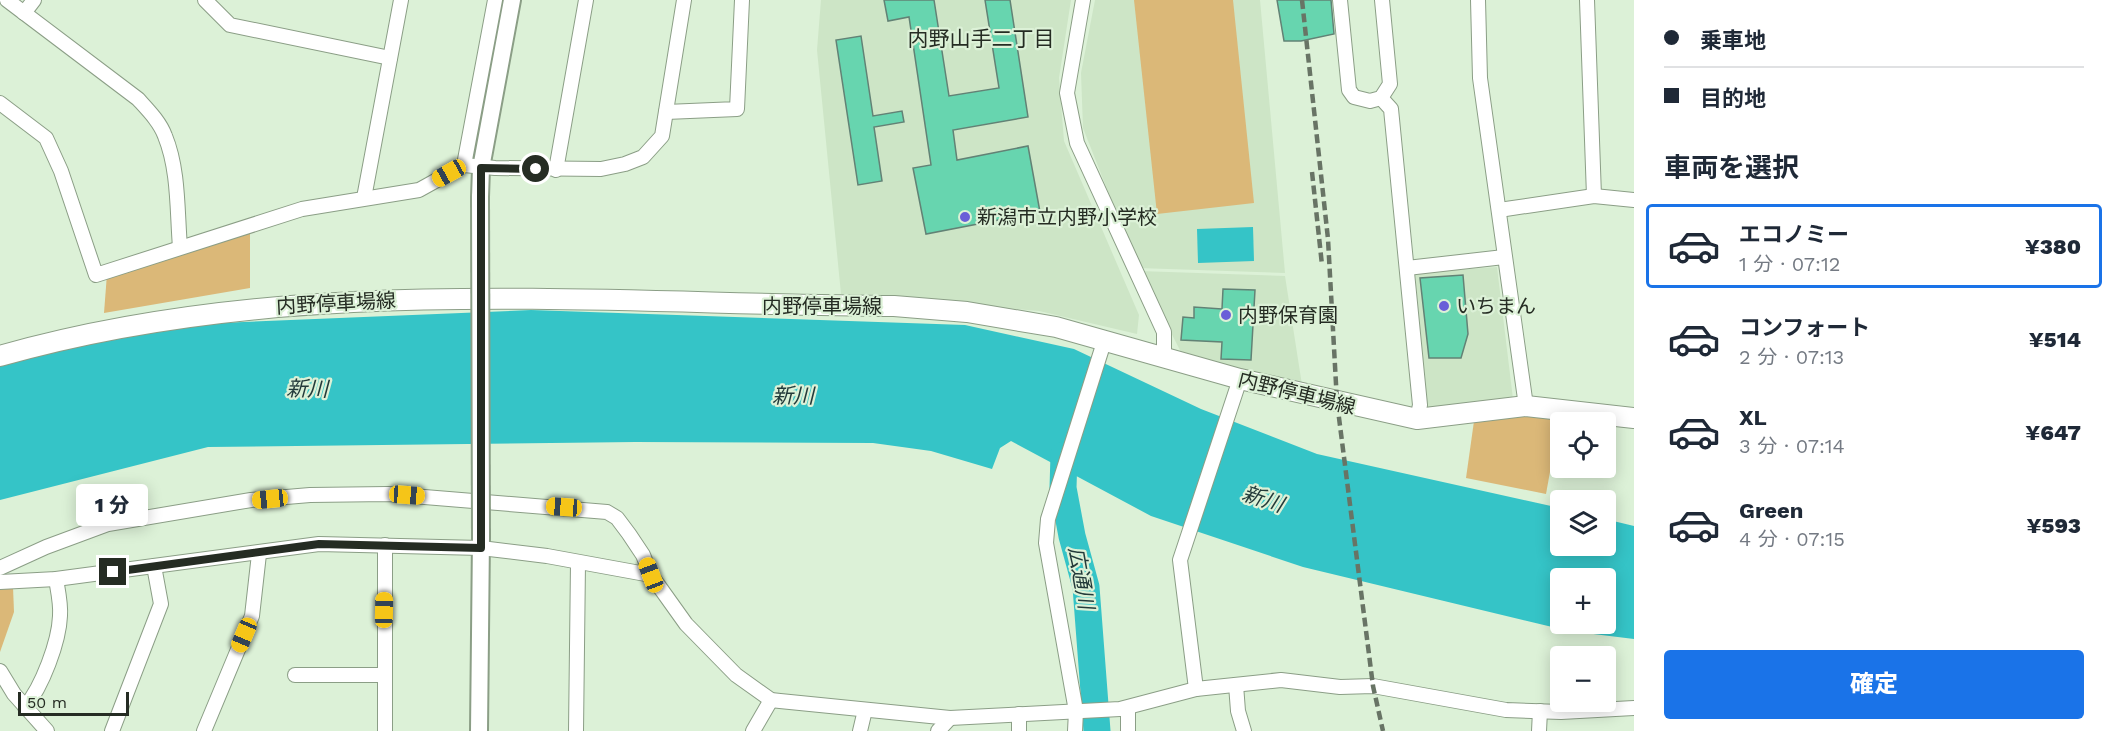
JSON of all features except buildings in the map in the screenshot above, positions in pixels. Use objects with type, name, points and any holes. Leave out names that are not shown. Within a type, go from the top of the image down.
[{"type":"main road","name":"内野停車場線","points":[[0,356],[51,341],[155,320],[256,307],[411,299],[894,306],[1012,319],[1056,327],[1240,379],[1417,419],[1526,406],[1634,418]]},
{"type":"street","points":[[7,0],[138,99],[153,116],[165,135],[172,161],[180,247]]},
{"type":"street","points":[[24,13],[34,0]]},
{"type":"street","points":[[205,0],[230,25],[390,58]]},
{"type":"street","points":[[364,198],[401,0]]},
{"type":"street","points":[[464,165],[495,0]]},
{"type":"street","points":[[479,731],[481,168],[512,0]]},
{"type":"street","points":[[556,170],[586,0]]},
{"type":"street","points":[[0,103],[46,138],[61,171],[96,274],[302,209],[419,190],[464,165],[481,168],[601,169],[625,165],[643,157],[662,135],[684,0]]},
{"type":"street","points":[[666,112],[737,109],[742,0]]},
{"type":"street","points":[[1083,0],[1066,93],[1077,143],[1164,332],[1164,359]]},
{"type":"street","points":[[1340,0],[1349,90],[1361,100],[1370,101],[1381,98],[1390,84],[1382,0]]},
{"type":"street","points":[[1478,0],[1480,78],[1526,406]]},
{"type":"street","points":[[1587,0],[1594,196]]},
{"type":"street","points":[[1381,98],[1391,109],[1420,405],[1417,419]]},
{"type":"street","points":[[1499,210],[1594,196],[1634,200]]},
{"type":"street","points":[[1407,268],[1504,257]]},
{"type":"street","points":[[1075,731],[1079,710],[1047,543],[1048,519],[1104,342]]},
{"type":"street","points":[[1196,689],[1180,560],[1240,379]]},
{"type":"street","points":[[0,568],[46,547],[108,524],[250,501],[345,493],[607,512],[617,518],[634,541],[651,575],[694,633],[736,675],[771,700],[950,718],[1124,709],[1196,689],[1281,680],[1340,687],[1373,686],[1506,710],[1634,708]]},
{"type":"street","points":[[0,582],[56,579],[258,554],[319,544],[385,545],[481,542],[578,563],[651,575]]},
{"type":"street","points":[[385,545],[386,731]]},
{"type":"street","points":[[204,731],[252,616],[258,554]]},
{"type":"street","points":[[576,731],[578,563]]},
{"type":"street","points":[[112,731],[161,604],[154,566]]},
{"type":"street","points":[[25,707],[33,697],[48,663],[60,619],[56,579]]},
{"type":"street","points":[[0,671],[25,707],[47,731]]},
{"type":"street","points":[[295,675],[384,675]]},
{"type":"street","points":[[1236,685],[1238,711],[1244,731]]},
{"type":"street","points":[[753,731],[771,700]]},
{"type":"street","points":[[1124,709],[1128,731]]},
{"type":"street","points":[[860,731],[865,710]]},
{"type":"street","points":[[1539,731],[1540,711]]},
{"type":"street","points":[[1019,714],[1019,731]]},
{"type":"street","points":[[938,731],[950,718]]},
{"type":"shaded area","name":"新潟市立内野小学校","points":[[821,0],[1071,0],[1059,78],[1064,141],[1139,315],[1137,334],[1039,311],[841,294],[817,50]]},
{"type":"shaded area","name":"新潟市立内野小学校","points":[[1095,0],[1260,0],[1285,273],[1138,268],[1083,128],[1081,73]]},
{"type":"shaded area","points":[[1134,0],[1233,0],[1254,203],[1157,214]]},
{"type":"shaded area","points":[[250,229],[250,288],[104,313],[107,274]]},
{"type":"shaded area","points":[[1497,267],[1513,399],[1427,414],[1415,273]]},
{"type":"shaded area","name":"内野保育園","points":[[1139,271],[1285,276],[1302,385],[1182,354]]},
{"type":"shaded area","points":[[1561,411],[1550,412],[1550,472],[1546,494],[1466,478],[1475,414]]},
{"type":"shaded area","points":[[13,587],[14,612],[0,652],[0,588]]},
{"type":"water","points":[[1253,227],[1254,261],[1198,263],[1197,229]]},
{"type":"water","name":"新川","points":[[531,310],[965,325],[1074,349],[1201,409],[1317,454],[1550,506],[1550,556],[1616,556],[1616,522],[1634,526],[1634,639],[1593,634],[1616,634],[1616,568],[1550,568],[1550,626],[1303,567],[1151,516],[1011,441],[1000,448],[992,469],[931,451],[873,443],[635,442],[208,447],[0,500],[0,365],[123,327]]},
{"type":"waterway","name":"広通川","points":[[1064,455],[1063,488],[1072,536],[1086,587],[1097,731]]},
{"type":"railway","points":[[1302,0],[1328,239],[1337,402],[1373,686],[1383,731]]},
{"type":"railway","points":[[1312,172],[1322,265]]},
{"type":"place","name":"新潟市立内野小学校","points":[[965,217]]},
{"type":"place","name":"いちまん","points":[[1444,306]]},
{"type":"place","name":"内野保育園","points":[[1226,315]]},
{"type":"district","name":"内野山手二丁目","points":[[981,39]]},
{"type":"route","points":[[113,572],[319,544],[481,548],[481,168],[536,169]]}]
